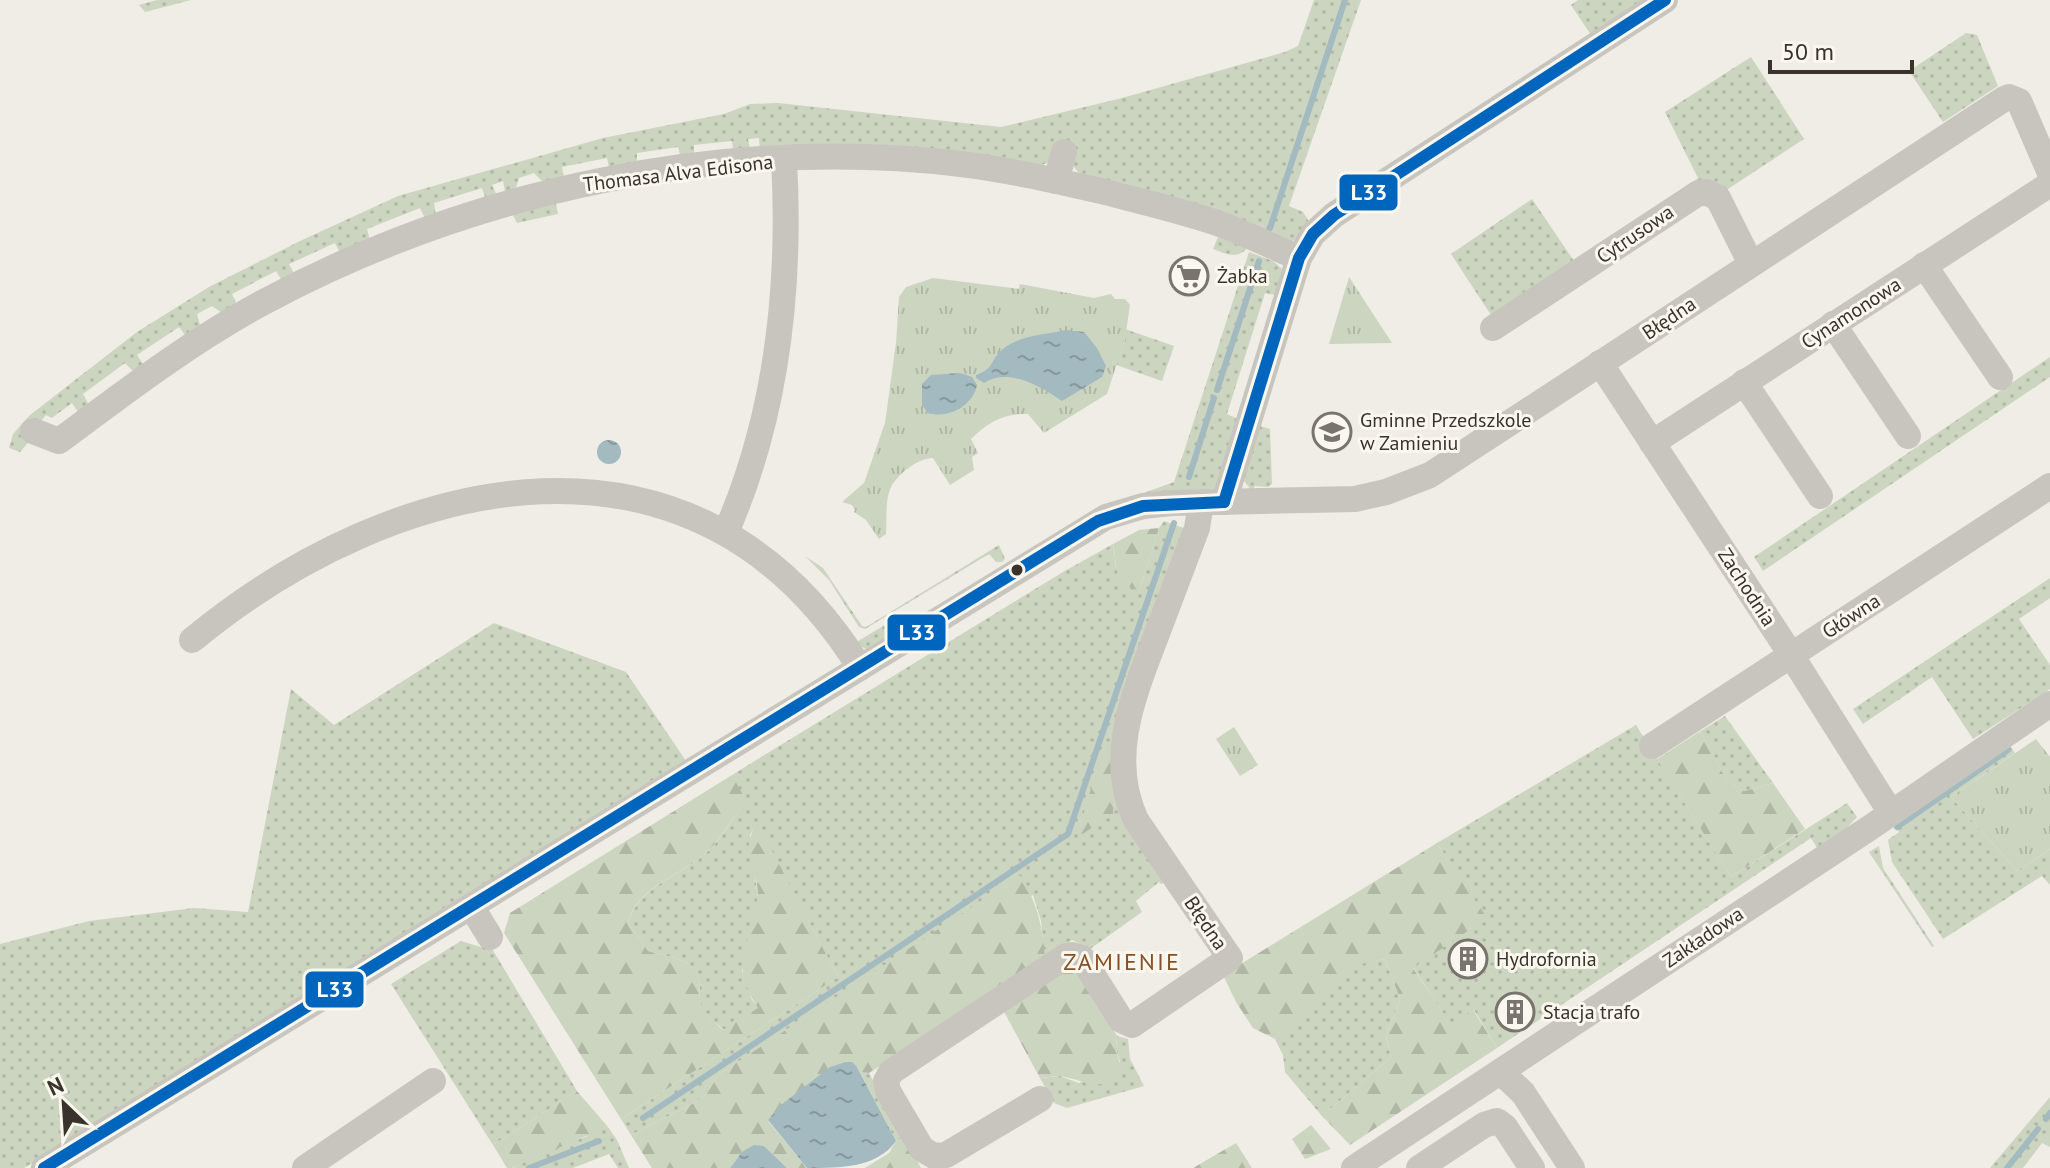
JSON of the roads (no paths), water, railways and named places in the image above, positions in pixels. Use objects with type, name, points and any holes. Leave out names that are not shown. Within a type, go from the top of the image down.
[{"type":"street","points":[[44,1168],[1106,517],[1143,506],[1212,502],[1299,258],[1313,234],[1334,215],[1665,0]]},
{"type":"street","name":"Błędna","points":[[1040,1099],[946,1155],[934,1156],[922,1149],[888,1091],[886,1081],[891,1072],[1066,956],[1082,958],[1121,1020],[1132,1025],[1230,958],[1136,820],[1127,794],[1124,768],[1124,733],[1132,699],[1197,528],[1212,502],[1355,499],[1410,484],[1453,462],[2009,97],[2019,101],[2050,173]]},
{"type":"street","points":[[1056,181],[1064,152]]},
{"type":"street","name":"Thomasa Alva Edisona","points":[[33,431],[59,441],[179,354],[261,304],[353,258],[530,186],[591,182],[662,170],[784,159],[834,157],[928,161],[1056,181],[1149,203],[1220,224],[1299,258]]},
{"type":"street","points":[[726,532],[751,470],[775,371],[787,264],[784,159]]},
{"type":"street","name":"Cynamonowa","points":[[1652,443],[2050,184]]},
{"type":"street","name":"Cytrusowa","points":[[1493,328],[1697,194],[1706,192],[1718,198],[1751,264]]},
{"type":"street","points":[[1924,265],[2000,377]]},
{"type":"street","points":[[1833,324],[1908,436]]},
{"type":"street","name":"Zachodnia","points":[[1600,363],[1891,813]]},
{"type":"street","points":[[1744,382],[1820,496]]},
{"type":"street","name":"Główna","points":[[1652,746],[2050,486]]},
{"type":"street","points":[[192,640],[243,602],[331,551],[394,523],[484,496],[543,489],[608,493],[659,505],[726,532],[777,569],[806,597],[837,632],[860,668]]},
{"type":"street","name":"Zakładowa","points":[[1357,1167],[2050,704]]},
{"type":"street","points":[[471,906],[490,937]]},
{"type":"street","points":[[1501,1072],[1523,1093],[1572,1168]]},
{"type":"street","points":[[305,1168],[433,1081]]},
{"type":"street","points":[[1419,1168],[1484,1125],[1497,1121],[1505,1127],[1532,1168]]},
{"type":"water","points":[[1066,330],[1084,332],[1106,366],[1102,377],[1062,401],[1024,380],[1003,377],[984,383],[976,378],[1010,344]]},
{"type":"water","points":[[960,373],[972,377],[977,385],[970,399],[951,412],[928,413],[922,405],[922,384],[931,375]]},
{"type":"water","points":[[609,440],[618,443],[621,452],[618,461],[609,464],[600,461],[597,452],[600,443]]},
{"type":"water","points":[[852,1062],[857,1067],[896,1141],[879,1157],[857,1165],[807,1168],[768,1120],[781,1105],[830,1067]]},
{"type":"water","points":[[754,1145],[764,1146],[787,1168],[730,1168],[742,1152]]},
{"type":"waterway","points":[[1270,228],[1345,0]]},
{"type":"waterway","points":[[1217,390],[1259,261]]},
{"type":"waterway","points":[[1189,477],[1214,398]]},
{"type":"waterway","points":[[643,1118],[1068,834],[1174,523]]},
{"type":"waterway","points":[[1897,827],[2008,750]]},
{"type":"waterway","points":[[2046,1119],[2050,1113]]},
{"type":"waterway","points":[[2007,1168],[2038,1129]]},
{"type":"waterway","points":[[529,1168],[599,1141]]},
{"type":"place","name":"Żabka","points":[[1189,276]]},
{"type":"place","name":"Gminne Przedszkole w Zamieniu","points":[[1332,432]]},
{"type":"place","name":"Hydrofornia","points":[[1468,959]]},
{"type":"place","name":"Stacja trafo","points":[[1515,1012]]},
{"type":"district","name":"ZAMIENIE","points":[[1122,961]]}]
